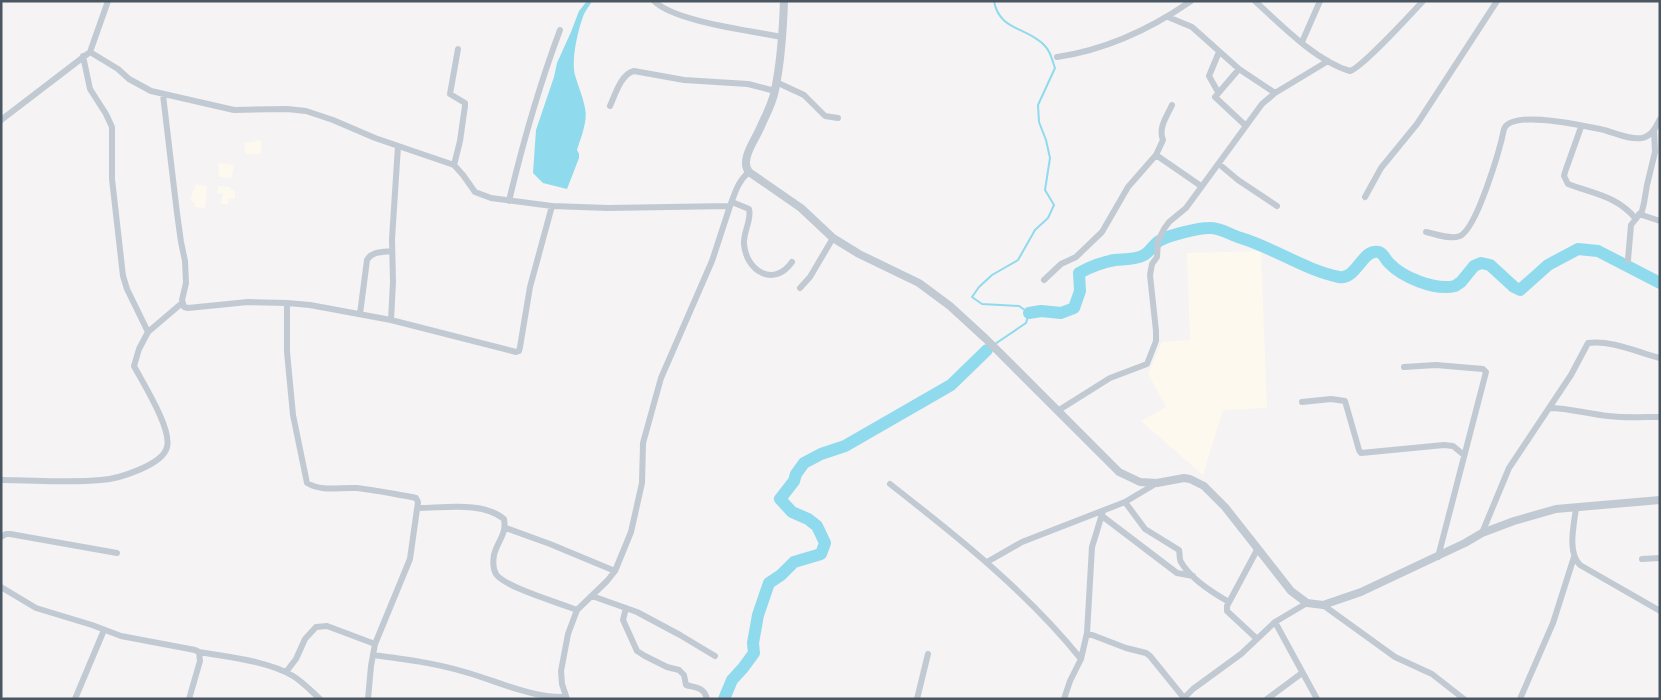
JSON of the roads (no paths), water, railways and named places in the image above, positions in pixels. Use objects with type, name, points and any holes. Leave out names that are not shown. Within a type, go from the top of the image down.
[{"type":"street","points":[[1,120],[90,52],[108,1]]},
{"type":"street","points":[[654,1],[664,10],[684,17],[783,37]]},
{"type":"street","points":[[784,1],[783,37],[775,91],[745,161],[749,172],[801,208],[833,238],[859,254],[919,283],[950,306],[1059,410],[1119,472],[1140,482],[1157,483],[1184,478],[1204,486],[1225,507],[1291,591],[1307,603],[1322,605],[1362,592],[1465,544],[1482,533],[1522,518],[1556,509],[1660,500]]},
{"type":"street","points":[[1057,57],[1072,55],[1119,40],[1168,17],[1190,1]]},
{"type":"street","points":[[1255,1],[1302,42],[1328,61],[1347,70],[1354,70],[1423,1]]},
{"type":"street","points":[[1302,42],[1320,1]]},
{"type":"street","points":[[1365,197],[1381,168],[1417,124],[1497,1]]},
{"type":"street","points":[[1168,17],[1192,27],[1239,69],[1274,92]]},
{"type":"street","points":[[509,200],[524,136],[542,78],[560,30]]},
{"type":"street","points":[[454,165],[465,106],[465,102],[450,94],[458,48]]},
{"type":"street","points":[[90,52],[141,87],[163,94],[234,110],[287,109],[306,111],[333,120],[398,146],[454,165],[475,192],[492,198],[552,206],[608,208],[731,204],[749,209],[750,216],[744,244],[749,262],[763,273],[774,276],[784,272],[792,262]]},
{"type":"street","points":[[1218,92],[1209,76],[1219,52]]},
{"type":"street","points":[[84,56],[90,89],[112,127],[112,179],[123,276],[134,306],[148,332]]},
{"type":"street","points":[[1059,410],[1110,378],[1147,364],[1156,341],[1150,275],[1152,264],[1157,257],[1158,241],[1164,229],[1169,222],[1186,208],[1262,104],[1274,92],[1328,61]]},
{"type":"street","points":[[1239,69],[1218,92],[1216,98],[1246,126]]},
{"type":"street","points":[[610,106],[623,80],[630,72],[634,71],[684,80],[748,84],[775,91]]},
{"type":"street","points":[[776,82],[804,95],[825,116],[838,118]]},
{"type":"street","points":[[1,480],[102,480],[129,474],[160,458],[167,448],[168,438],[165,426],[134,366],[148,332],[182,303],[186,283],[185,261],[178,222],[163,94]]},
{"type":"street","points":[[1044,280],[1061,264],[1076,257],[1102,232],[1128,187],[1156,154],[1163,140],[1161,128],[1172,105]]},
{"type":"street","points":[[1426,232],[1454,237],[1462,235],[1466,230],[1484,195],[1504,129],[1509,123],[1527,118],[1581,126],[1630,138],[1648,136],[1660,119]]},
{"type":"street","points":[[1581,126],[1565,172],[1568,184],[1606,196],[1638,216],[1660,221]]},
{"type":"street","points":[[1628,260],[1631,225],[1644,203],[1656,152],[1654,130]]},
{"type":"street","points":[[391,320],[392,251],[398,146]]},
{"type":"street","points":[[1156,154],[1201,186]]},
{"type":"street","points":[[1219,164],[1238,180],[1276,206]]},
{"type":"street","points":[[373,655],[448,668],[547,696],[566,698],[561,671],[568,634],[577,610],[607,581],[615,570],[631,532],[642,482],[643,443],[661,378],[712,261],[738,185],[749,172]]},
{"type":"street","points":[[182,303],[188,308],[248,302],[310,305],[391,320],[506,351],[516,352],[519,351],[530,287],[552,206]]},
{"type":"street","points":[[800,288],[810,277],[833,238]]},
{"type":"street","points":[[360,314],[367,260],[376,253],[392,251]]},
{"type":"street","points":[[287,303],[287,352],[293,415],[307,483],[325,489],[358,488],[412,496],[418,502],[410,559],[376,644],[368,699]]},
{"type":"street","points":[[1482,533],[1510,468],[1527,439],[1571,375],[1588,343],[1598,342],[1613,345],[1660,358]]},
{"type":"street","points":[[1404,367],[1436,365],[1483,369],[1486,372],[1438,557]]},
{"type":"street","points":[[1302,402],[1332,399],[1345,401],[1359,450],[1362,453],[1444,445],[1453,446],[1464,455]]},
{"type":"street","points":[[1549,408],[1564,408],[1588,414],[1610,416],[1660,417]]},
{"type":"street","points":[[988,562],[1022,542],[1102,513],[1157,483]]},
{"type":"street","points":[[890,484],[988,562],[1045,618],[1080,660]]},
{"type":"street","points":[[1124,502],[1145,529],[1179,550],[1180,561],[1204,586],[1229,602]]},
{"type":"street","points":[[418,508],[472,507],[497,513],[504,519],[506,528],[494,554],[496,574],[503,580],[530,593],[577,610]]},
{"type":"street","points":[[1520,699],[1553,623],[1574,557],[1576,508]]},
{"type":"street","points":[[1102,513],[1172,570],[1177,573],[1194,576]]},
{"type":"street","points":[[1064,699],[1070,680],[1080,660],[1087,633],[1091,555],[1102,513]]},
{"type":"street","points":[[506,528],[615,570]]},
{"type":"street","points":[[1,537],[10,534],[117,554]]},
{"type":"street","points":[[1256,638],[1227,611],[1227,606],[1257,550]]},
{"type":"street","points":[[1574,557],[1580,565],[1660,611]]},
{"type":"street","points":[[1642,559],[1660,558]]},
{"type":"street","points":[[1,588],[36,608],[138,641],[192,648],[198,652],[260,664],[286,672],[320,699]]},
{"type":"street","points":[[592,596],[626,608],[680,635],[715,656]]},
{"type":"street","points":[[1087,633],[1126,648],[1146,653],[1184,698],[1193,689],[1241,654],[1275,622],[1307,603]]},
{"type":"street","points":[[1322,605],[1395,657],[1432,674],[1464,699]]},
{"type":"street","points":[[626,608],[623,620],[637,651],[667,667],[679,670],[684,675],[686,685],[700,688],[704,691],[707,699]]},
{"type":"street","points":[[1275,622],[1317,699]]},
{"type":"street","points":[[286,672],[296,659],[305,639],[316,627],[327,626],[376,644]]},
{"type":"street","points":[[75,699],[104,630]]},
{"type":"street","points":[[189,699],[200,661],[198,652]]},
{"type":"street","points":[[917,699],[928,654]]},
{"type":"street","points":[[1267,699],[1302,673]]},
{"type":"water","points":[[587,1],[592,1],[584,14],[577,36],[574,61],[575,75],[584,104],[586,118],[577,150],[579,158],[567,189],[543,183],[533,173],[536,130],[557,63],[579,11]]},
{"type":"waterway","points":[[994,1],[997,11],[1002,18],[1015,28],[1031,35],[1047,48],[1055,68],[1038,105],[1039,122],[1050,158],[1045,190],[1054,205],[1048,218],[1035,230],[1018,260],[992,275],[979,287],[972,297],[982,304],[1019,306],[1029,313],[1026,323],[995,344]]},
{"type":"waterway","points":[[1029,313],[1041,311],[1061,313],[1074,308],[1080,291],[1079,273],[1087,269],[1101,263],[1141,257],[1165,238],[1191,230],[1209,228],[1221,230],[1253,242],[1326,274],[1339,277],[1345,277],[1350,274],[1368,255],[1373,252],[1379,252],[1402,273],[1429,285],[1455,286],[1461,282],[1474,266],[1481,263],[1490,265],[1514,287],[1520,290],[1548,265],[1578,249],[1598,251],[1660,283]]},
{"type":"waterway","points":[[987,350],[991,347]]},
{"type":"waterway","points":[[724,699],[732,680],[754,653],[753,643],[758,615],[769,583],[781,575],[794,562],[821,554],[825,543],[817,526],[808,519],[792,512],[780,499],[794,481],[796,474],[804,463],[821,454],[845,446],[951,385],[987,350]]}]
